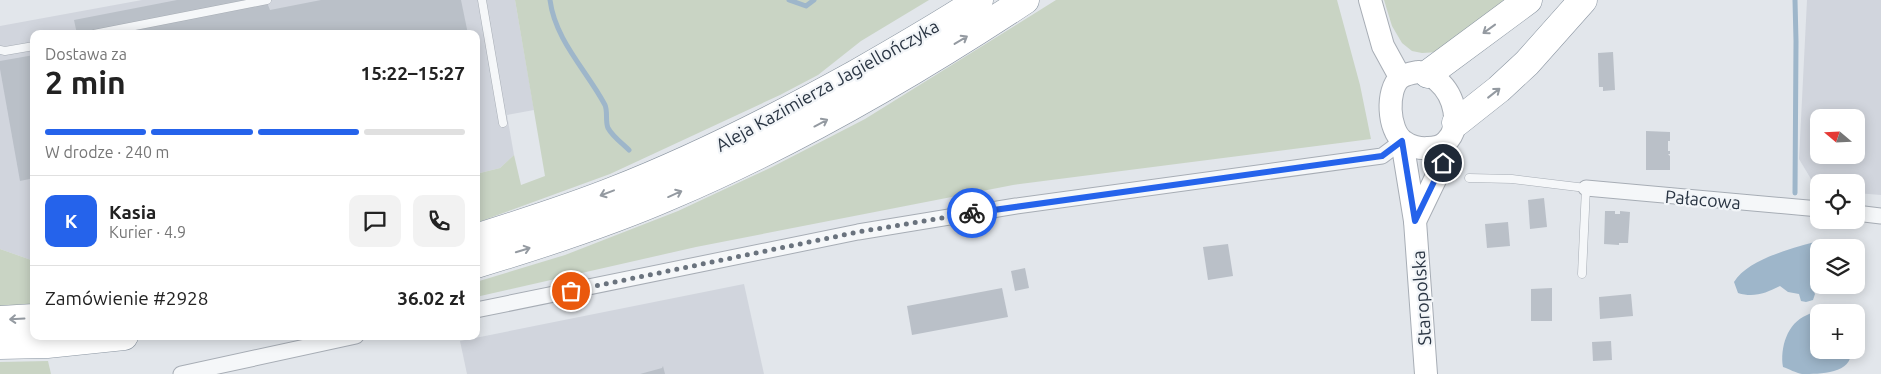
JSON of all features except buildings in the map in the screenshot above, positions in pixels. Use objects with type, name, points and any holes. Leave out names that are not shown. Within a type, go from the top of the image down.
[{"type":"highway","name":"Aleja Kazimierza Jagiellończyka","points":[[480,263],[560,239],[672,196],[764,152],[857,104],[1025,0]]},
{"type":"highway","points":[[1428,74],[1528,0]]},
{"type":"highway","points":[[1451,133],[1520,70],[1584,0]]},
{"type":"highway","name":"Aleja Kazimierza Jagiellończyka","points":[[480,237],[540,218],[612,191],[706,152],[795,108],[888,56],[977,1]]},
{"type":"highway","points":[[0,320],[30,318]]},
{"type":"highway","points":[[0,345],[47,344],[86,340]]},
{"type":"main road","points":[[1370,0],[1383,46],[1400,77]]},
{"type":"main road","points":[[1408,73],[1428,74],[1438,80],[1452,101],[1451,133],[1435,148],[1424,149],[1402,141],[1395,131],[1390,100],[1392,91],[1400,77],[1408,73]]},
{"type":"main road","name":"Staropolska","points":[[1415,221],[1443,163],[1451,133]]},
{"type":"main road","name":"Staropolska","points":[[1402,141],[1415,221],[1426,374]]},
{"type":"street","points":[[480,309],[878,229],[1016,206],[1382,156],[1402,141]]},
{"type":"street","name":"Pałacowa","points":[[1586,188],[1810,209]]},
{"type":"street","points":[[1865,214],[1881,216]]},
{"type":"street","points":[[181,374],[338,340]]},
{"type":"lane","points":[[114,30],[267,0]]},
{"type":"lane","points":[[482,0],[503,123]]},
{"type":"lane","points":[[0,50],[5,51],[30,47]]},
{"type":"lane","points":[[1469,178],[1512,179],[1586,188],[1582,274]]},
{"type":"shaded area","points":[[142,0],[515,0],[534,110],[507,115],[514,155],[500,168],[480,173],[480,30],[30,30],[30,260],[0,249],[0,26]]},
{"type":"shaded area","points":[[1807,0],[1881,0],[1881,195],[1865,194],[1865,174],[1810,174],[1810,177],[1799,159]]},
{"type":"shaded area","points":[[744,284],[764,374],[467,374],[460,341],[480,340],[480,337]]},
{"type":"green space","points":[[515,0],[929,0],[861,41],[818,75],[780,95],[610,174],[480,222],[480,173],[500,168],[514,155],[521,185],[545,176]]},
{"type":"green space","points":[[1056,0],[1337,0],[1360,85],[1371,139],[1013,185],[696,247],[480,296],[480,281],[565,255],[678,211],[772,167],[865,119]]},
{"type":"green space","points":[[1384,0],[1516,0],[1439,52],[1422,53],[1412,51],[1402,43],[1392,26]]},
{"type":"green space","points":[[0,249],[30,260],[30,305],[0,306]]},
{"type":"green space","points":[[48,361],[51,374],[0,374],[0,362]]},
{"type":"water","points":[[1810,243],[1810,294],[1815,294],[1813,300],[1801,301],[1799,294],[1788,292],[1780,286],[1760,294],[1738,293],[1734,282],[1741,274],[1760,261]]},
{"type":"water","points":[[1810,314],[1810,359],[1850,359],[1847,364],[1834,371],[1818,374],[1797,373],[1783,367],[1782,360],[1786,337],[1794,324]]},
{"type":"waterway","points":[[550,0],[553,15],[565,42],[605,105],[608,128],[629,150]]},
{"type":"waterway","points":[[789,0],[806,6],[814,0]]},
{"type":"waterway","points":[[1795,0],[1795,193]]},
{"type":"way so far","points":[[571,291],[858,232],[972,213]]},
{"type":"route","points":[[972,213],[1382,156],[1402,141],[1415,221],[1443,163]]}]
